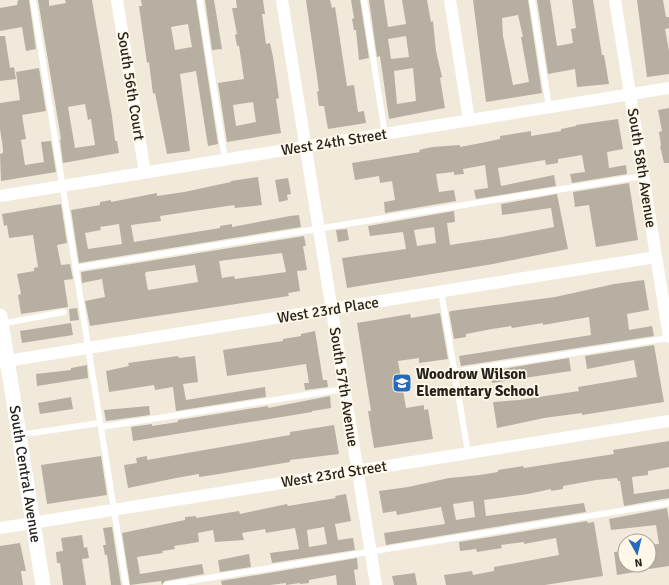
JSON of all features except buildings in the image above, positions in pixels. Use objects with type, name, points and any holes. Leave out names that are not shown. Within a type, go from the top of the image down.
[{"type":"street","name":"South 56th Court","points":[[117,0],[145,173]]},
{"type":"street","name":"South 57th Avenue","points":[[282,0],[376,585]]},
{"type":"street","points":[[450,0],[469,120]]},
{"type":"street","name":"South 58th Avenue","points":[[615,0],[669,337]]},
{"type":"street","name":"West 24th Street","points":[[0,196],[669,88]]},
{"type":"street","name":"West 23rd Place","points":[[4,361],[656,257]]},
{"type":"street","name":"South Central Avenue","points":[[1,320],[4,361],[19,435],[43,585]]},
{"type":"street","name":"West 23rd Street","points":[[0,528],[669,420]]},
{"type":"lane","points":[[33,0],[126,585]]},
{"type":"lane","points":[[200,0],[225,160]]},
{"type":"lane","points":[[364,0],[384,134]]},
{"type":"lane","points":[[532,0],[549,108]]},
{"type":"lane","points":[[76,268],[643,176]]},
{"type":"lane","points":[[441,292],[468,453]]},
{"type":"lane","points":[[1,320],[64,312]]},
{"type":"lane","points":[[454,372],[669,337]]},
{"type":"lane","points":[[19,435],[101,425],[344,389]]},
{"type":"lane","points":[[166,585],[669,503]]},
{"type":"place","name":"Woodrow Wilson Elementary School","points":[[402,383]]}]
